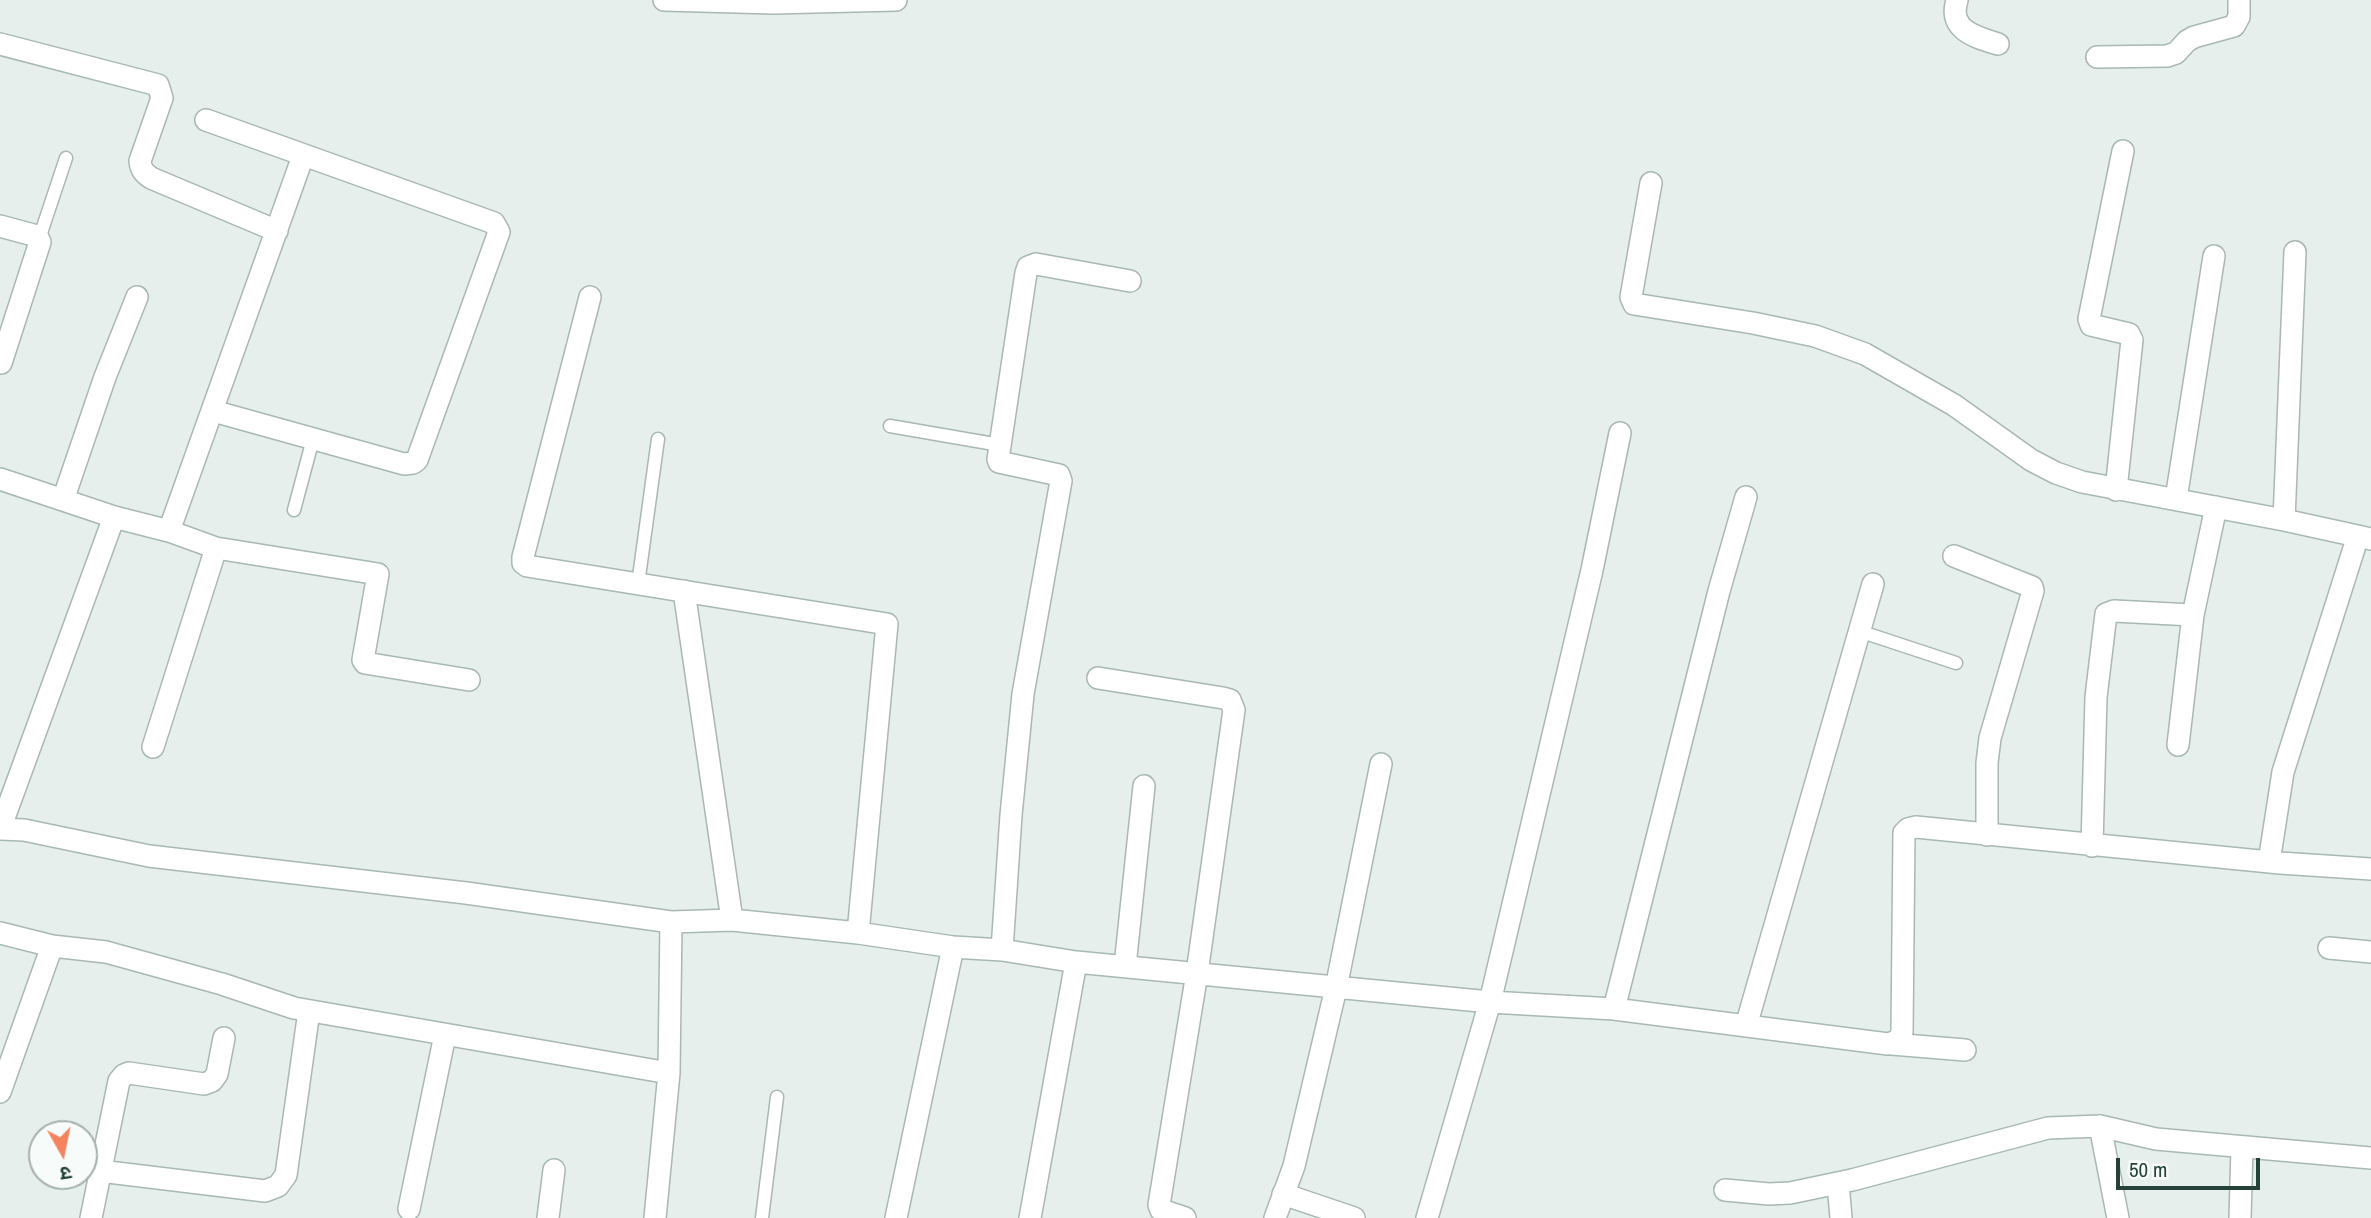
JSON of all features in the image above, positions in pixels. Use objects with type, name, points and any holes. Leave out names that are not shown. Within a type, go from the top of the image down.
[{"type":"street","points":[[664,0],[896,0]]},
{"type":"street","points":[[1957,0],[1954,15],[1963,29],[1998,44]]},
{"type":"street","points":[[2097,57],[2159,57],[2176,53],[2194,37],[2234,26],[2239,17],[2239,0]]},
{"type":"street","points":[[0,44],[158,85],[162,98],[140,160],[144,173],[277,231]]},
{"type":"street","points":[[206,120],[494,223],[499,232],[417,460],[413,463],[404,464],[214,411]]},
{"type":"street","points":[[2116,490],[2132,340],[2129,334],[2091,325],[2089,319],[2123,151]]},
{"type":"street","points":[[169,531],[303,156]]},
{"type":"street","points":[[1651,183],[1631,298],[1634,304],[1815,335],[1866,354],[1954,405],[2031,460],[2082,482],[2365,538],[2283,772],[2269,862]]},
{"type":"street","points":[[0,226],[39,239],[40,242],[1,363]]},
{"type":"street","points":[[2284,520],[2295,252]]},
{"type":"street","points":[[2176,499],[2214,256]]},
{"type":"street","points":[[1002,950],[1023,694],[1061,481],[1059,475],[999,462],[998,459],[1026,273],[1028,267],[1036,264],[1130,281]]},
{"type":"street","points":[[63,500],[105,377],[137,297]]},
{"type":"street","points":[[590,297],[523,563],[527,566],[887,624],[858,933]]},
{"type":"street","points":[[1427,1218],[1490,1002],[1592,569],[1620,433]]},
{"type":"street","points":[[0,481],[114,517],[169,531],[216,548],[378,573],[363,658],[365,663],[468,680]]},
{"type":"street","points":[[1614,1009],[1719,591],[1746,496]]},
{"type":"street","points":[[2178,745],[2193,615],[2216,507]]},
{"type":"street","points":[[114,517],[0,829],[24,830],[149,856],[466,893],[671,922],[732,920],[858,933],[953,947],[1002,950],[1076,962],[1490,1002],[1614,1009],[1892,1044],[1965,1050]]},
{"type":"street","points":[[153,747],[216,548]]},
{"type":"street","points":[[1954,556],[2032,587],[2033,591],[1990,738],[1987,762],[1987,835]]},
{"type":"street","points":[[1746,1026],[1873,584]]},
{"type":"street","points":[[684,591],[732,920]]},
{"type":"street","points":[[2092,846],[2096,697],[2106,614],[2113,611],[2193,615]]},
{"type":"street","points":[[1098,678],[1223,698],[1230,700],[1234,710],[1197,973],[1159,1205],[1161,1210],[1185,1218]]},
{"type":"street","points":[[1275,1218],[1294,1166],[1336,988],[1381,764]]},
{"type":"street","points":[[1125,966],[1144,786]]},
{"type":"street","points":[[1892,1044],[1899,1040],[1902,1032],[1904,833],[1908,829],[1916,827],[2092,846],[2371,869]]},
{"type":"street","points":[[655,1218],[668,1073],[671,922]]},
{"type":"street","points":[[0,933],[52,946],[106,952],[309,1011],[668,1073]]},
{"type":"street","points":[[0,1092],[52,946]]},
{"type":"street","points":[[896,1218],[953,947]]},
{"type":"street","points":[[2329,948],[2371,952]]},
{"type":"street","points":[[1030,1218],[1076,962]]},
{"type":"street","points":[[100,1171],[265,1191],[278,1186],[286,1175],[309,1011]]},
{"type":"street","points":[[409,1209],[445,1035]]},
{"type":"street","points":[[91,1218],[119,1081],[129,1073],[204,1084],[212,1081],[224,1038]]},
{"type":"street","points":[[2100,1126],[2118,1218]]},
{"type":"street","points":[[1725,1190],[1779,1194],[1839,1183],[2048,1128],[2100,1126],[2156,1139],[2371,1158]]},
{"type":"street","points":[[2240,1218],[2242,1148]]},
{"type":"street","points":[[548,1218],[554,1170]]},
{"type":"street","points":[[1839,1183],[1841,1218]]},
{"type":"street","points":[[1283,1194],[1354,1218]]},
{"type":"lane","points":[[39,239],[66,158]]},
{"type":"lane","points":[[890,426],[1000,445]]},
{"type":"lane","points":[[294,510],[313,439]]},
{"type":"lane","points":[[638,584],[658,439]]},
{"type":"lane","points":[[1859,631],[1956,663]]},
{"type":"lane","points":[[762,1218],[777,1097]]}]
